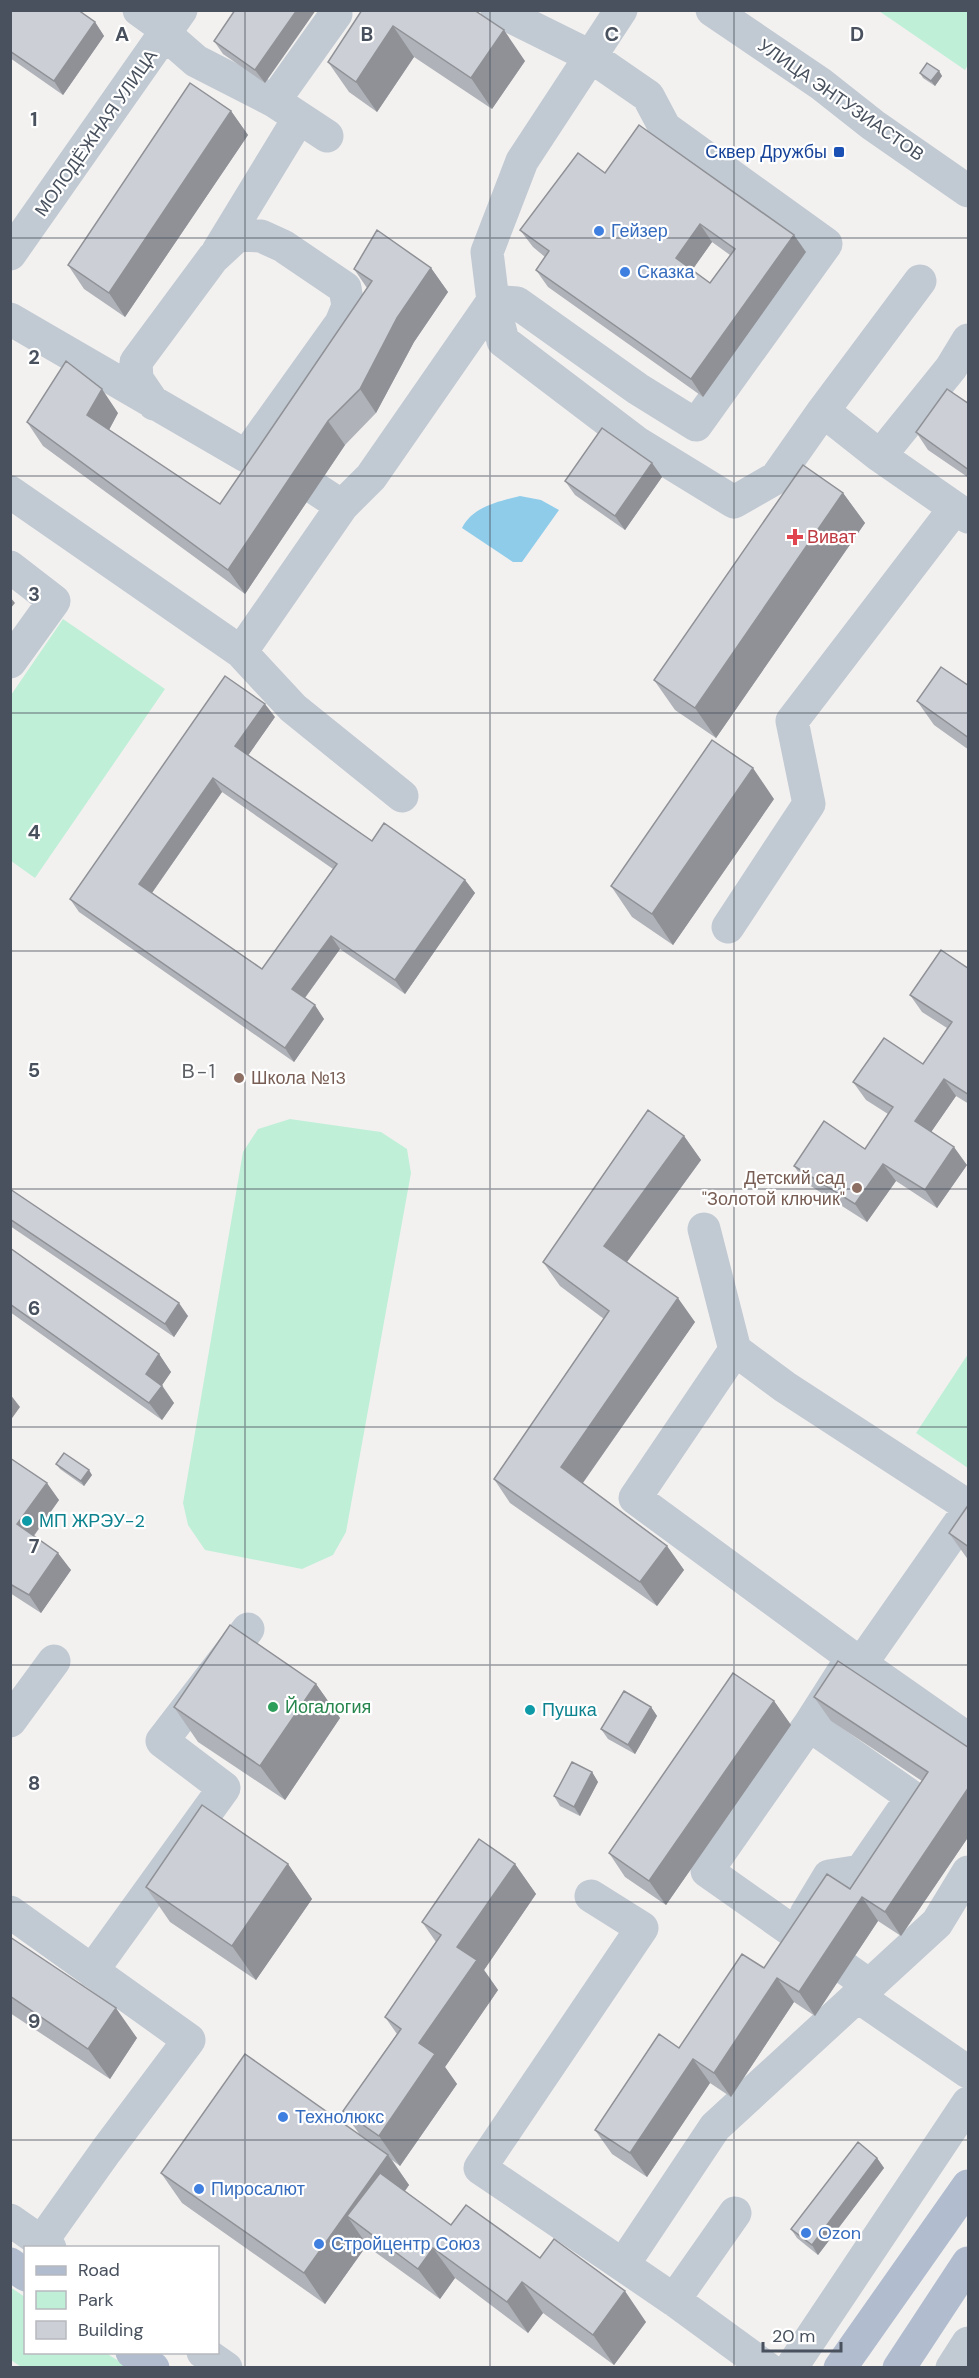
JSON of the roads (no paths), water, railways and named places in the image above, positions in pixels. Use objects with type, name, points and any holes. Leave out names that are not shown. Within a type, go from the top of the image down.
[{"type":"main road","points":[[840,2367],[969,2186]]},
{"type":"main road","points":[[899,2367],[969,2263]]},
{"type":"main road","points":[[10,2264],[24,2274]]},
{"type":"main road","points":[[135,2354],[153,2367]]},
{"type":"street","points":[[139,10],[172,25],[196,61],[287,110],[327,136]]},
{"type":"street","points":[[493,301],[517,303],[639,389],[696,425],[826,244],[665,128],[648,96],[590,56],[497,10]]},
{"type":"street","points":[[621,10],[522,161],[487,252],[493,301],[503,341],[636,442],[734,502],[776,478],[920,281]]},
{"type":"street","name":"УЛИЦА ЭНТУЗИАСТОВ","points":[[712,10],[821,84],[873,125],[969,191]]},
{"type":"street","points":[[744,10],[969,167]]},
{"type":"street","points":[[154,404],[137,379],[136,362],[213,258],[336,14]]},
{"type":"street","name":"МОЛОДЁЖНАЯ УЛИЦА","points":[[13,247],[172,25]]},
{"type":"street","points":[[213,258],[238,235],[261,236],[283,246],[345,288],[348,306],[341,323],[246,456]]},
{"type":"street","points":[[241,652],[329,497],[371,477],[493,301]]},
{"type":"street","points":[[10,319],[246,456],[274,460],[280,465]]},
{"type":"street","points":[[880,456],[951,368],[969,340]]},
{"type":"street","points":[[728,927],[809,804],[792,722],[962,513],[880,456],[823,411]]},
{"type":"street","points":[[10,492],[241,652],[293,708],[402,796]]},
{"type":"street","points":[[10,567],[54,601],[10,662]]},
{"type":"street","points":[[704,1230],[735,1350],[785,1387],[969,1506]]},
{"type":"street","points":[[735,1350],[635,1498],[856,1660],[969,1739]]},
{"type":"street","points":[[969,1511],[856,1660],[707,1871],[794,1933],[863,1991],[969,2072]]},
{"type":"street","points":[[93,1971],[224,1788],[162,1742],[248,1629]]},
{"type":"street","points":[[10,1721],[54,1661]]},
{"type":"street","points":[[794,1933],[829,1876],[861,1871],[912,1797],[809,1725]]},
{"type":"street","points":[[623,2265],[715,2127],[937,1923],[969,1872]]},
{"type":"street","points":[[591,1896],[642,1928],[480,2168],[674,2300],[767,2367]]},
{"type":"street","points":[[10,1912],[189,2040],[106,2151],[46,2244],[10,2220]]},
{"type":"street","points":[[790,2367],[969,2103]]},
{"type":"street","points":[[674,2300],[735,2213]]},
{"type":"street","points":[[952,2367],[969,2343]]},
{"type":"street","points":[[206,2354],[226,2367]]},
{"type":"water","points":[[520,496],[541,500],[559,510],[522,562],[513,562],[462,528],[479,510]]},
{"type":"place","name":"Сквер Дружбы","points":[[839,152]]},
{"type":"place","name":"Гейзер","points":[[599,231]]},
{"type":"place","name":"Сказка","points":[[625,272]]},
{"type":"place","name":"Виват","points":[[795,537]]},
{"type":"place","name":"Школа №13","points":[[239,1078]]},
{"type":"place","name":"Детский сад \"Золотой ключик\"","points":[[857,1188]]},
{"type":"place","name":"МП ЖРЭУ-2","points":[[27,1521]]},
{"type":"place","name":"Йогалогия","points":[[273,1707]]},
{"type":"place","name":"Пушка","points":[[530,1710]]},
{"type":"place","name":"Технолюкс","points":[[283,2117]]},
{"type":"place","name":"Пиросалют","points":[[199,2189]]},
{"type":"place","name":"Ozon","points":[[806,2233]]},
{"type":"place","name":"Стройцентр Союз","points":[[319,2244]]},
{"type":"district","name":"В-1","points":[[199,1071]]}]
